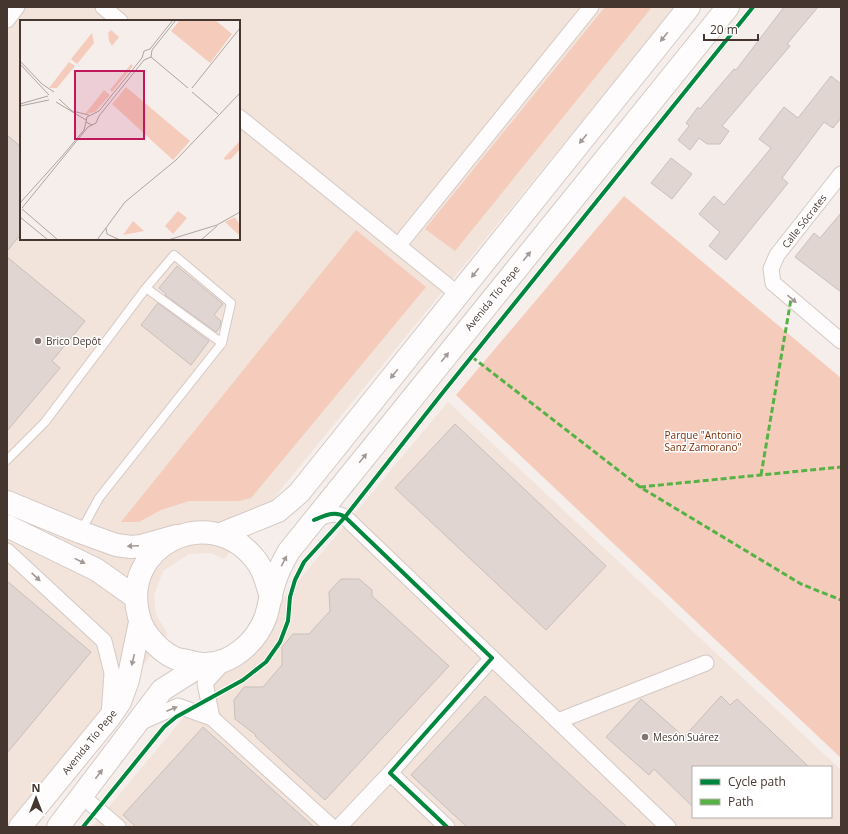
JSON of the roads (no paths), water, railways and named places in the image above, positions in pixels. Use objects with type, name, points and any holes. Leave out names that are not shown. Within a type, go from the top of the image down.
[{"type":"main road","points":[[221,534],[278,511],[299,493],[689,7]]},
{"type":"main road","name":"Avenida Tío Pepe","points":[[271,598],[278,573],[289,551],[728,7]]},
{"type":"main road","points":[[7,502],[116,545],[130,547],[141,546],[185,534],[203,532],[221,534],[240,544],[256,559],[266,577],[271,598],[266,617],[257,634],[244,649],[227,659],[203,664],[176,659],[154,644],[140,622],[135,597],[138,580],[145,564],[156,550],[165,543],[185,534]]},
{"type":"main road","points":[[7,526],[97,570],[135,597]]},
{"type":"main road","name":"Avenida Tío Pepe","points":[[20,827],[109,718],[120,702],[133,660],[140,622]]},
{"type":"main road","points":[[58,827],[162,690],[203,664]]},
{"type":"street","points":[[7,20],[17,7]]},
{"type":"street","points":[[103,7],[119,20]]},
{"type":"street","points":[[398,246],[591,7]]},
{"type":"street","points":[[240,118],[458,294]]},
{"type":"street","name":"Calle Sócrates","points":[[841,174],[777,255],[771,269],[773,283],[841,341]]},
{"type":"street","points":[[346,480],[339,500],[340,514],[668,827]]},
{"type":"street","points":[[314,520],[329,514],[340,514]]},
{"type":"street","points":[[7,551],[104,641],[112,673],[109,718]]},
{"type":"street","points":[[338,827],[390,773],[492,658]]},
{"type":"street","points":[[212,718],[204,683],[227,659]]},
{"type":"street","points":[[558,721],[706,663]]},
{"type":"street","points":[[136,725],[178,706],[212,718],[332,827]]},
{"type":"street","points":[[390,773],[447,827]]},
{"type":"street","points":[[82,796],[118,827]]},
{"type":"lane","points":[[7,460],[48,417],[146,288],[174,255],[231,303],[222,343],[99,498],[80,532]]},
{"type":"lane","points":[[146,288],[222,343]]},
{"type":"place","name":"Brico Depôt","points":[[38,341]]},
{"type":"place","name":"Mesón Suárez","points":[[645,737]]},
{"type":"park label","name":"Parque \"Antonio Sanz Zamorano\"","points":[[703,440]]}]
